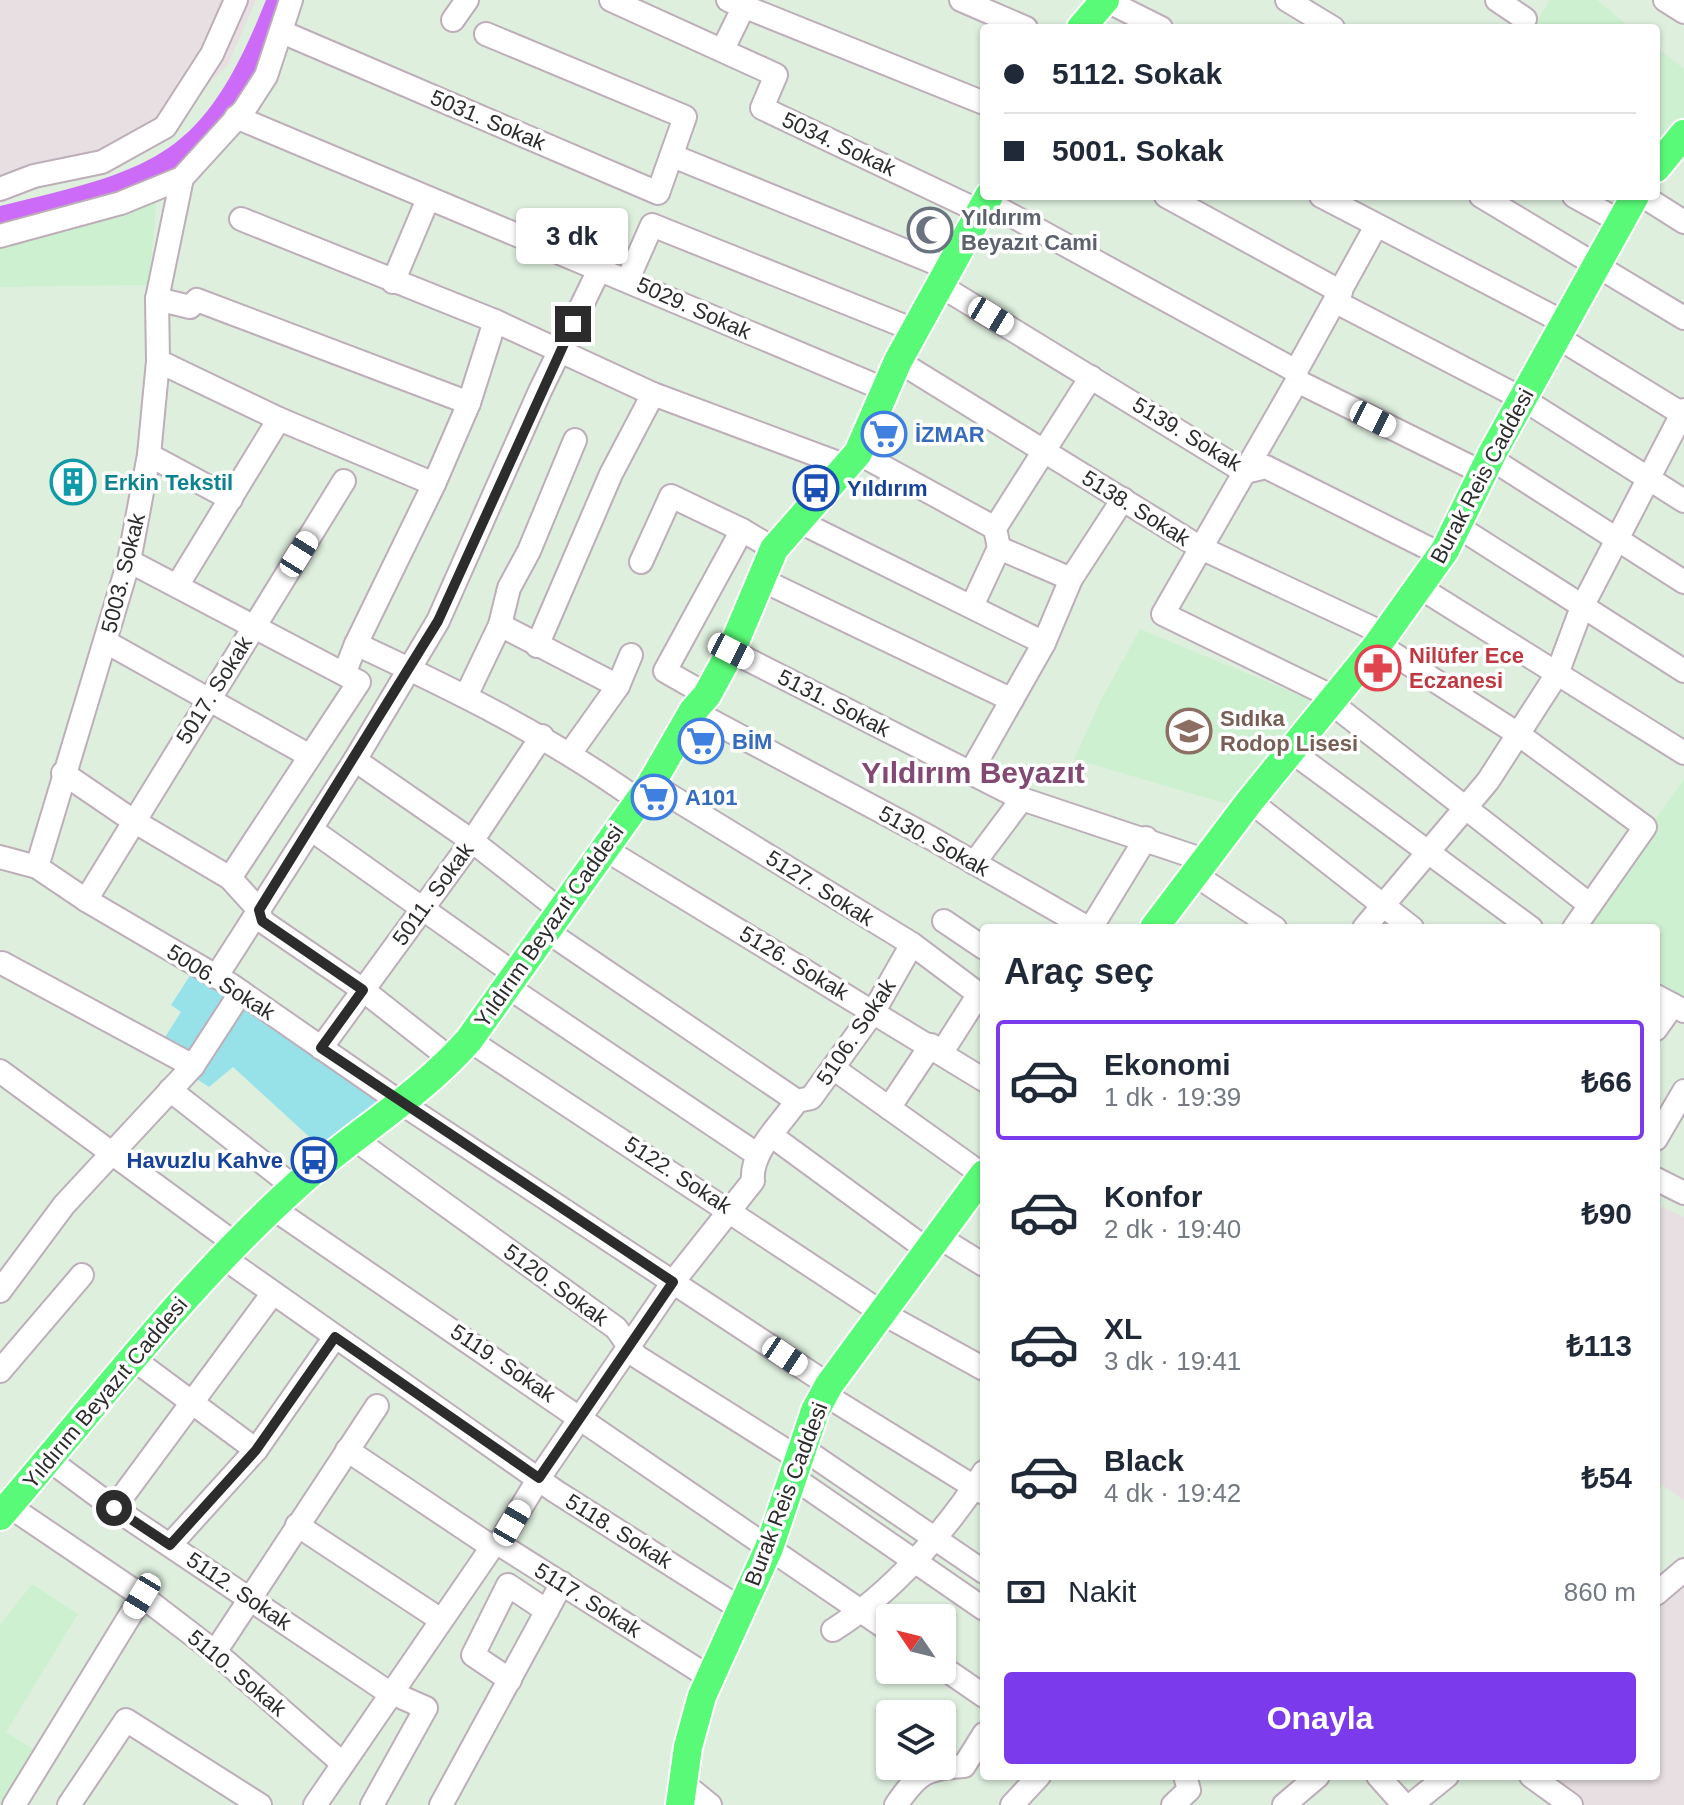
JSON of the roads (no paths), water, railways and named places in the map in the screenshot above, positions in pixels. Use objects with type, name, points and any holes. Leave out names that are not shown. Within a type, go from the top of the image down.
[{"type":"main road","points":[[1084,24],[1105,0]]},
{"type":"main road","points":[[1660,164],[1682,139]]},
{"type":"main road","name":"Burak Reis Caddesi","points":[[1160,924],[1199,867],[1382,639],[1442,555],[1523,399],[1633,200]]},
{"type":"main road","name":"Yıldırım Beyazıt Caddesi","points":[[4,1511],[159,1324],[294,1187],[401,1103],[460,1050],[512,981],[644,792],[700,703],[731,651],[774,549],[854,460],[898,361],[986,203]]},
{"type":"main road","name":"Burak Reis Caddesi","points":[[682,1794],[692,1728],[709,1677],[769,1548],[826,1390],[979,1185]]},
{"type":"street","points":[[0,189],[34,176],[102,162],[165,127],[212,54],[236,0]]},
{"type":"street","points":[[0,236],[121,203],[182,178],[236,117],[266,76],[291,0]]},
{"type":"street","points":[[453,20],[467,0]]},
{"type":"street","name":"5034. Sokak","points":[[611,0],[776,75],[762,108],[986,203]]},
{"type":"street","points":[[961,0],[1017,24]]},
{"type":"street","points":[[1105,0],[1153,24]]},
{"type":"street","points":[[1287,0],[1326,24]]},
{"type":"street","points":[[1497,0],[1525,19]]},
{"type":"street","points":[[1665,0],[1684,12]]},
{"type":"street","points":[[723,49],[739,2],[980,101]]},
{"type":"street","name":"5031. Sokak","points":[[282,32],[658,193],[673,156]]},
{"type":"street","points":[[486,34],[685,117],[673,156]]},
{"type":"street","name":"5029. Sokak","points":[[236,117],[428,199],[628,279],[886,390]]},
{"type":"street","name":"5139. Sokak","points":[[673,156],[946,278],[1091,377],[1245,472],[1266,467],[1442,555]]},
{"type":"street","name":"5003. Sokak","points":[[37,867],[129,561],[149,455],[158,361],[157,299],[182,178]]},
{"type":"street","points":[[393,282],[428,199]]},
{"type":"street","points":[[1173,200],[1338,297],[1523,399],[1684,501]]},
{"type":"street","points":[[1328,200],[1561,330],[1683,413],[1582,607],[1557,674],[1466,809],[1367,924]]},
{"type":"street","points":[[1488,200],[1684,318]]},
{"type":"street","points":[[1581,200],[1621,222]]},
{"type":"street","points":[[1649,200],[1684,222]]},
{"type":"street","points":[[986,203],[1297,376],[1487,466],[1616,539],[1684,582]]},
{"type":"street","points":[[241,219],[495,321],[653,394],[854,460],[1071,579]]},
{"type":"street","points":[[628,279],[652,225],[914,330]]},
{"type":"street","points":[[1376,226],[1245,472],[1163,614],[1331,699],[1590,905],[1577,924]]},
{"type":"street","points":[[216,977],[312,830],[438,621],[600,268]]},
{"type":"street","points":[[157,299],[190,307],[197,300],[469,403]]},
{"type":"street","points":[[344,674],[469,403],[495,321]]},
{"type":"street","points":[[158,361],[279,419],[434,484]]},
{"type":"street","name":"5138. Sokak","points":[[898,361],[1201,548],[1382,639],[1645,827],[1590,905]]},
{"type":"street","points":[[972,606],[997,538],[1091,377]]},
{"type":"street","points":[[537,646],[611,474],[653,394]]},
{"type":"street","points":[[177,586],[279,419]]},
{"type":"street","points":[[466,696],[500,625],[509,588],[535,539],[575,440]]},
{"type":"street","points":[[149,455],[231,499]]},
{"type":"street","name":"5017. Sokak","points":[[86,900],[132,820],[344,481]]},
{"type":"street","points":[[641,562],[671,496],[774,549]]},
{"type":"street","points":[[971,772],[1044,643],[1071,579],[1123,499]]},
{"type":"street","points":[[798,521],[1044,643]]},
{"type":"street","points":[[1457,526],[1684,671]]},
{"type":"street","name":"5130. Sokak","points":[[742,530],[665,671],[700,703],[1083,924]]},
{"type":"street","points":[[129,561],[359,682],[230,878]]},
{"type":"street","points":[[760,579],[1012,700]]},
{"type":"street","points":[[1419,587],[1684,753]]},
{"type":"street","points":[[500,625],[618,686]]},
{"type":"street","points":[[106,642],[310,756]]},
{"type":"street","name":"5127. Sokak","points":[[356,644],[466,696],[644,792],[912,944],[980,995]]},
{"type":"street","name":"5131. Sokak","points":[[731,651],[1022,799],[1146,838],[1199,867],[1270,924]]},
{"type":"street","points":[[571,752],[618,686],[631,655]]},
{"type":"street","name":"5011. Sokak","points":[[321,1048],[472,841],[542,736]]},
{"type":"street","points":[[1291,751],[1526,924]]},
{"type":"street","points":[[355,760],[472,841],[554,921],[797,1101]]},
{"type":"street","name":"5122. Sokak","points":[[63,773],[132,820],[230,878],[259,910],[262,921],[363,990],[732,1210],[884,1314],[980,1367]]},
{"type":"street","points":[[974,863],[1022,799]]},
{"type":"street","points":[[1250,801],[1407,924]]},
{"type":"street","points":[[312,830],[422,909],[512,981],[758,1155]]},
{"type":"street","points":[[1092,924],[1146,838]]},
{"type":"street","name":"5126. Sokak","points":[[603,848],[980,1077]]},
{"type":"street","name":"5006. Sokak","points":[[0,857],[37,867],[86,900],[241,992],[401,1103],[673,1282],[826,1390],[980,1483]]},
{"type":"street","points":[[944,921],[980,945]]},
{"type":"street","name":"5106. Sokak","points":[[315,1805],[583,1418],[673,1282],[753,1181],[751,1167],[758,1155],[797,1101],[811,1098],[874,1011],[912,944]]},
{"type":"street","points":[[2,963],[193,1066]]},
{"type":"street","points":[[0,1291],[64,1205],[193,1066],[241,992]]},
{"type":"street","points":[[889,1108],[980,998]]},
{"type":"street","points":[[1660,1022],[1671,1004]]},
{"type":"street","points":[[833,1068],[889,1108],[979,1185]]},
{"type":"street","name":"5118. Sokak","points":[[0,1071],[113,1154],[230,1251],[273,1293],[539,1478],[741,1609]]},
{"type":"street","points":[[170,1090],[294,1187]]},
{"type":"street","points":[[1660,1132],[1684,1091]]},
{"type":"street","points":[[772,1136],[933,1244],[980,1263]]},
{"type":"street","name":"5120. Sokak","points":[[353,1138],[616,1328],[636,1356],[798,1461]]},
{"type":"street","points":[[1660,1181],[1684,1193]]},
{"type":"street","name":"5119. Sokak","points":[[274,1209],[876,1621]]},
{"type":"street","points":[[0,1371],[82,1275]]},
{"type":"street","points":[[114,1508],[273,1293]]},
{"type":"street","points":[[170,1545],[256,1450],[335,1337]]},
{"type":"street","points":[[132,1358],[256,1450]]},
{"type":"street","points":[[215,1652],[377,1406]]},
{"type":"street","name":"5117. Sokak","points":[[347,1450],[709,1677]]},
{"type":"street","name":"5112. Sokak","points":[[48,1459],[114,1508],[249,1599],[392,1691],[426,1708],[372,1805]]},
{"type":"street","points":[[798,1461],[934,1538],[980,1569]]},
{"type":"street","points":[[798,1461],[911,1561],[980,1606]]},
{"type":"street","points":[[833,1630],[862,1611],[934,1538],[980,1485]]},
{"type":"street","name":"5110. Sokak","points":[[4,1511],[142,1596],[215,1652],[342,1763]]},
{"type":"street","points":[[297,1525],[441,1620]]},
{"type":"street","points":[[1660,1591],[1684,1570]]},
{"type":"street","points":[[441,1805],[562,1583]]},
{"type":"street","points":[[510,1680],[473,1655],[508,1585],[547,1611]]},
{"type":"street","points":[[14,1805],[142,1596]]},
{"type":"street","points":[[956,1677],[980,1693]]},
{"type":"street","points":[[69,1805],[126,1720],[260,1805]]},
{"type":"street","points":[[896,1805],[913,1780],[934,1767],[964,1766],[980,1740]]},
{"type":"street","points":[[1012,1805],[1035,1780]]},
{"type":"street","points":[[1173,1805],[1189,1790],[1186,1780]]},
{"type":"street","points":[[1284,1805],[1313,1780]]},
{"type":"street","points":[[1384,1780],[1419,1802],[1443,1780]]},
{"type":"street","points":[[1537,1780],[1571,1805]]},
{"type":"street","points":[[682,1794],[710,1805]]},
{"type":"place","name":"Yıldırım Beyazıt Cami","points":[[930,230]]},
{"type":"place","name":"İZMAR","points":[[884,434]]},
{"type":"place","name":"Erkin Tekstil","points":[[73,482]]},
{"type":"place","name":"Yıldırım","points":[[816,488]]},
{"type":"place","name":"Nilüfer Ece Eczanesi","points":[[1378,668]]},
{"type":"place","name":"Sıdıka Rodop Lisesi","points":[[1189,731]]},
{"type":"place","name":"BİM","points":[[701,741]]},
{"type":"place","name":"A101","points":[[654,797]]},
{"type":"place","name":"Havuzlu Kahve","points":[[314,1160]]},
{"type":"district","name":"Yıldırım Beyazıt","points":[[973,772]]}]
